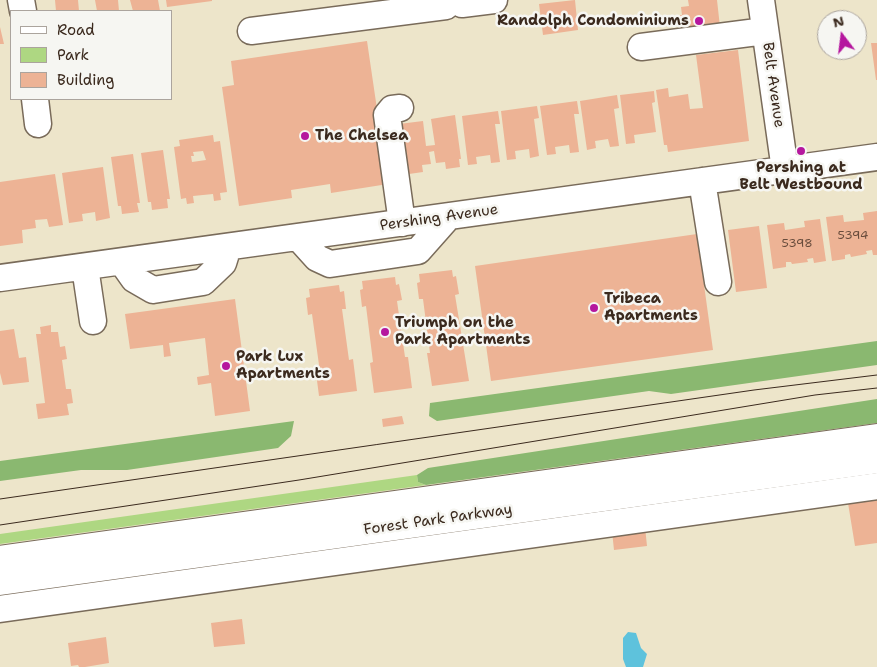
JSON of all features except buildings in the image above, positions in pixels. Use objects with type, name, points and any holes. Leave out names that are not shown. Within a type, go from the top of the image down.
[{"type":"main road","name":"Forest Park Parkway","points":[[0,560],[877,438]]},
{"type":"main road","name":"Forest Park Parkway","points":[[0,581],[877,460]]},
{"type":"street","points":[[251,32],[446,6],[452,0]]},
{"type":"street","points":[[459,0],[462,4],[494,0]]},
{"type":"street","name":"Belt Avenue","points":[[761,0],[785,170]]},
{"type":"street","points":[[642,47],[765,31]]},
{"type":"street","points":[[35,100],[38,124]]},
{"type":"street","points":[[400,108],[392,109],[387,115],[402,223]]},
{"type":"street","name":"Pershing Avenue","points":[[0,278],[877,157]]},
{"type":"street","points":[[702,181],[718,282]]},
{"type":"street","points":[[298,237],[317,258],[330,264],[418,251],[449,216]]},
{"type":"street","points":[[85,267],[93,321]]},
{"type":"street","points":[[0,609],[877,486]]},
{"type":"green space","points":[[877,341],[877,365],[671,394],[649,391],[437,421],[429,416],[430,403]]},
{"type":"green space","points":[[877,399],[877,423],[426,485],[418,482],[417,475],[428,468]]},
{"type":"green space","points":[[294,421],[291,436],[278,448],[127,470],[81,470],[0,481],[0,461]]},
{"type":"green space","points":[[417,475],[418,482],[426,485],[0,544],[0,534]]},
{"type":"water","points":[[628,632],[636,633],[641,648],[647,654],[643,667],[626,667],[623,659],[623,638]]},
{"type":"tram line","points":[[0,499],[754,390],[877,375]]},
{"type":"tram line","points":[[0,525],[299,480],[815,395],[877,388]]},
{"type":"place","name":"Randolph Condominiums","points":[[699,21]]},
{"type":"place","name":"The Chelsea","points":[[305,136]]},
{"type":"place","name":"Pershing at Belt Westbound","points":[[801,151]]},
{"type":"place","name":"Tribeca Apartments","points":[[594,308]]},
{"type":"place","name":"Triumph on the Park Apartments","points":[[385,332]]},
{"type":"place","name":"Park Lux Apartments","points":[[226,366]]}]
